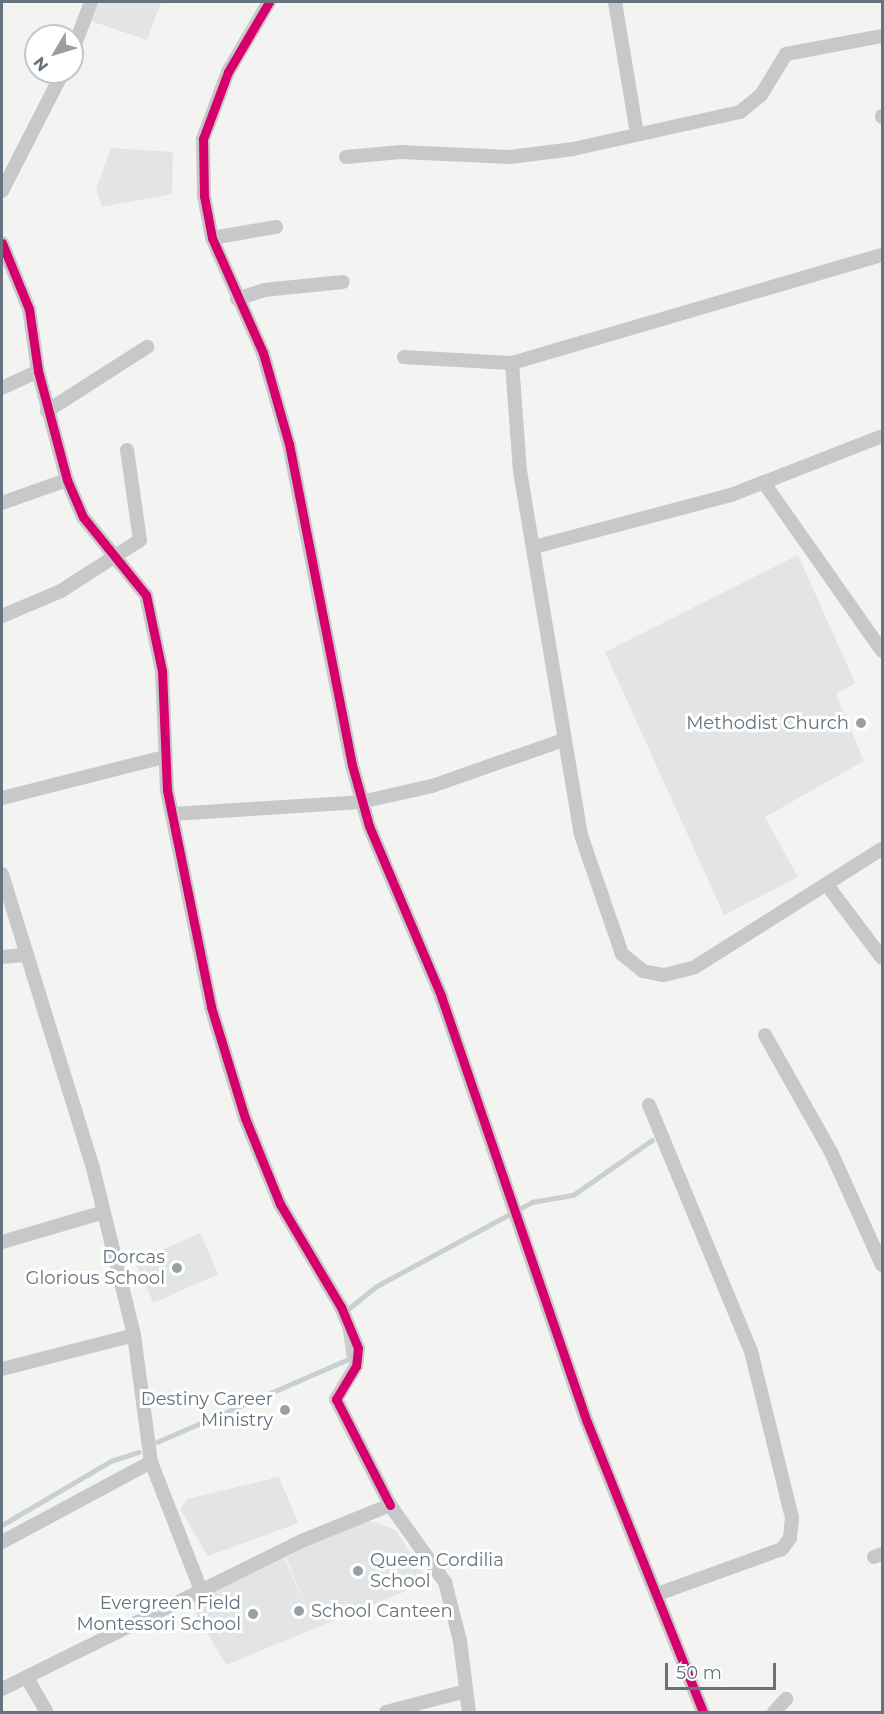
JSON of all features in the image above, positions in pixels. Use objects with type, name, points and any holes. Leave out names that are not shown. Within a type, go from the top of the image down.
[{"type":"street","points":[[83,24],[91,2]]},
{"type":"street","points":[[269,2],[228,72],[203,139],[204,196],[212,238],[237,299],[263,353],[296,472],[361,802],[441,996],[587,1422],[658,1594],[703,1713]]},
{"type":"street","points":[[615,2],[637,134]]},
{"type":"street","points":[[346,156],[401,152],[510,157],[637,134],[740,112],[761,95],[786,54],[882,36]]},
{"type":"street","points":[[2,191],[57,84]]},
{"type":"street","points":[[212,238],[276,227]]},
{"type":"street","points":[[2,243],[29,309],[38,371],[67,480],[83,517],[114,560],[146,595],[153,617],[162,670],[164,757],[172,813],[211,1007],[244,1118],[280,1204],[341,1307],[358,1348],[356,1366],[336,1399],[390,1505],[445,1582],[469,1713]]},
{"type":"street","points":[[404,357],[512,363],[882,255]]},
{"type":"street","points":[[237,299],[264,290],[343,282]]},
{"type":"street","points":[[47,411],[147,347]]},
{"type":"street","points":[[512,363],[520,471],[534,547],[563,740],[581,835],[602,908],[622,954],[643,971],[664,975],[694,967],[882,849]]},
{"type":"street","points":[[2,388],[38,371]]},
{"type":"street","points":[[534,547],[764,483],[882,436]]},
{"type":"street","points":[[2,616],[61,591],[114,560],[140,540],[127,450]]},
{"type":"street","points":[[2,503],[67,480]]},
{"type":"street","points":[[764,483],[882,651]]},
{"type":"street","points":[[172,813],[361,802],[432,786],[563,740]]},
{"type":"street","points":[[2,798],[164,757]]},
{"type":"street","points":[[2,874],[24,955],[93,1167],[101,1213],[134,1335],[151,1462],[201,1590]]},
{"type":"street","points":[[827,885],[882,958]]},
{"type":"street","points":[[2,957],[24,955]]},
{"type":"street","points":[[765,1035],[831,1152],[882,1265]]},
{"type":"street","points":[[649,1105],[751,1351],[792,1518],[790,1538],[782,1549],[658,1594]]},
{"type":"street","points":[[2,1242],[101,1213]]},
{"type":"street","points":[[2,1369],[134,1335]]},
{"type":"street","points":[[2,1542],[151,1462]]},
{"type":"street","points":[[2,1689],[201,1590],[390,1505]]},
{"type":"street","points":[[27,1678],[47,1713]]},
{"type":"street","points":[[386,1713],[466,1692]]},
{"type":"street","points":[[774,1713],[786,1699]]},
{"type":"shaded area","points":[[99,2],[161,2],[147,40],[91,21]]},
{"type":"shaded area","points":[[111,148],[173,152],[172,194],[102,207],[96,189]]},
{"type":"shaded area","points":[[798,555],[855,683],[836,694],[864,761],[765,817],[798,877],[724,915],[605,652]]},
{"type":"shaded area","name":"Dorcas Glorious School","points":[[200,1233],[218,1274],[153,1303],[135,1262]]},
{"type":"shaded area","points":[[279,1477],[298,1523],[208,1556],[180,1509],[187,1499]]},
{"type":"shaded area","points":[[367,1520],[396,1530],[428,1582],[226,1665],[189,1601],[284,1557],[312,1621],[285,1555]]},
{"type":"waterway","points":[[347,1310],[375,1287],[532,1202],[573,1195],[652,1140]]},
{"type":"waterway","points":[[157,1442],[349,1359],[344,1324]]},
{"type":"waterway","points":[[2,1525],[111,1461],[139,1452]]},
{"type":"cycle path","points":[[269,2],[228,72],[203,139],[204,196],[212,238],[263,353],[289,444],[352,765],[369,826],[441,996],[587,1422],[703,1712]]},
{"type":"cycle path","points":[[2,243],[29,309],[38,371],[67,480],[83,517],[146,595],[162,671],[167,790],[211,1007],[245,1118],[280,1204],[341,1307],[358,1348],[356,1366],[336,1399],[390,1505]]},
{"type":"place","name":"Methodist Church","points":[[861,723]]},
{"type":"place","name":"Dorcas Glorious School","points":[[177,1268]]},
{"type":"place","name":"Destiny Career Ministry","points":[[285,1410]]},
{"type":"place","name":"Queen Cordilia School","points":[[358,1571]]},
{"type":"place","name":"School Canteen","points":[[299,1611]]},
{"type":"place","name":"Evergreen Field Montessori School","points":[[253,1614]]}]
